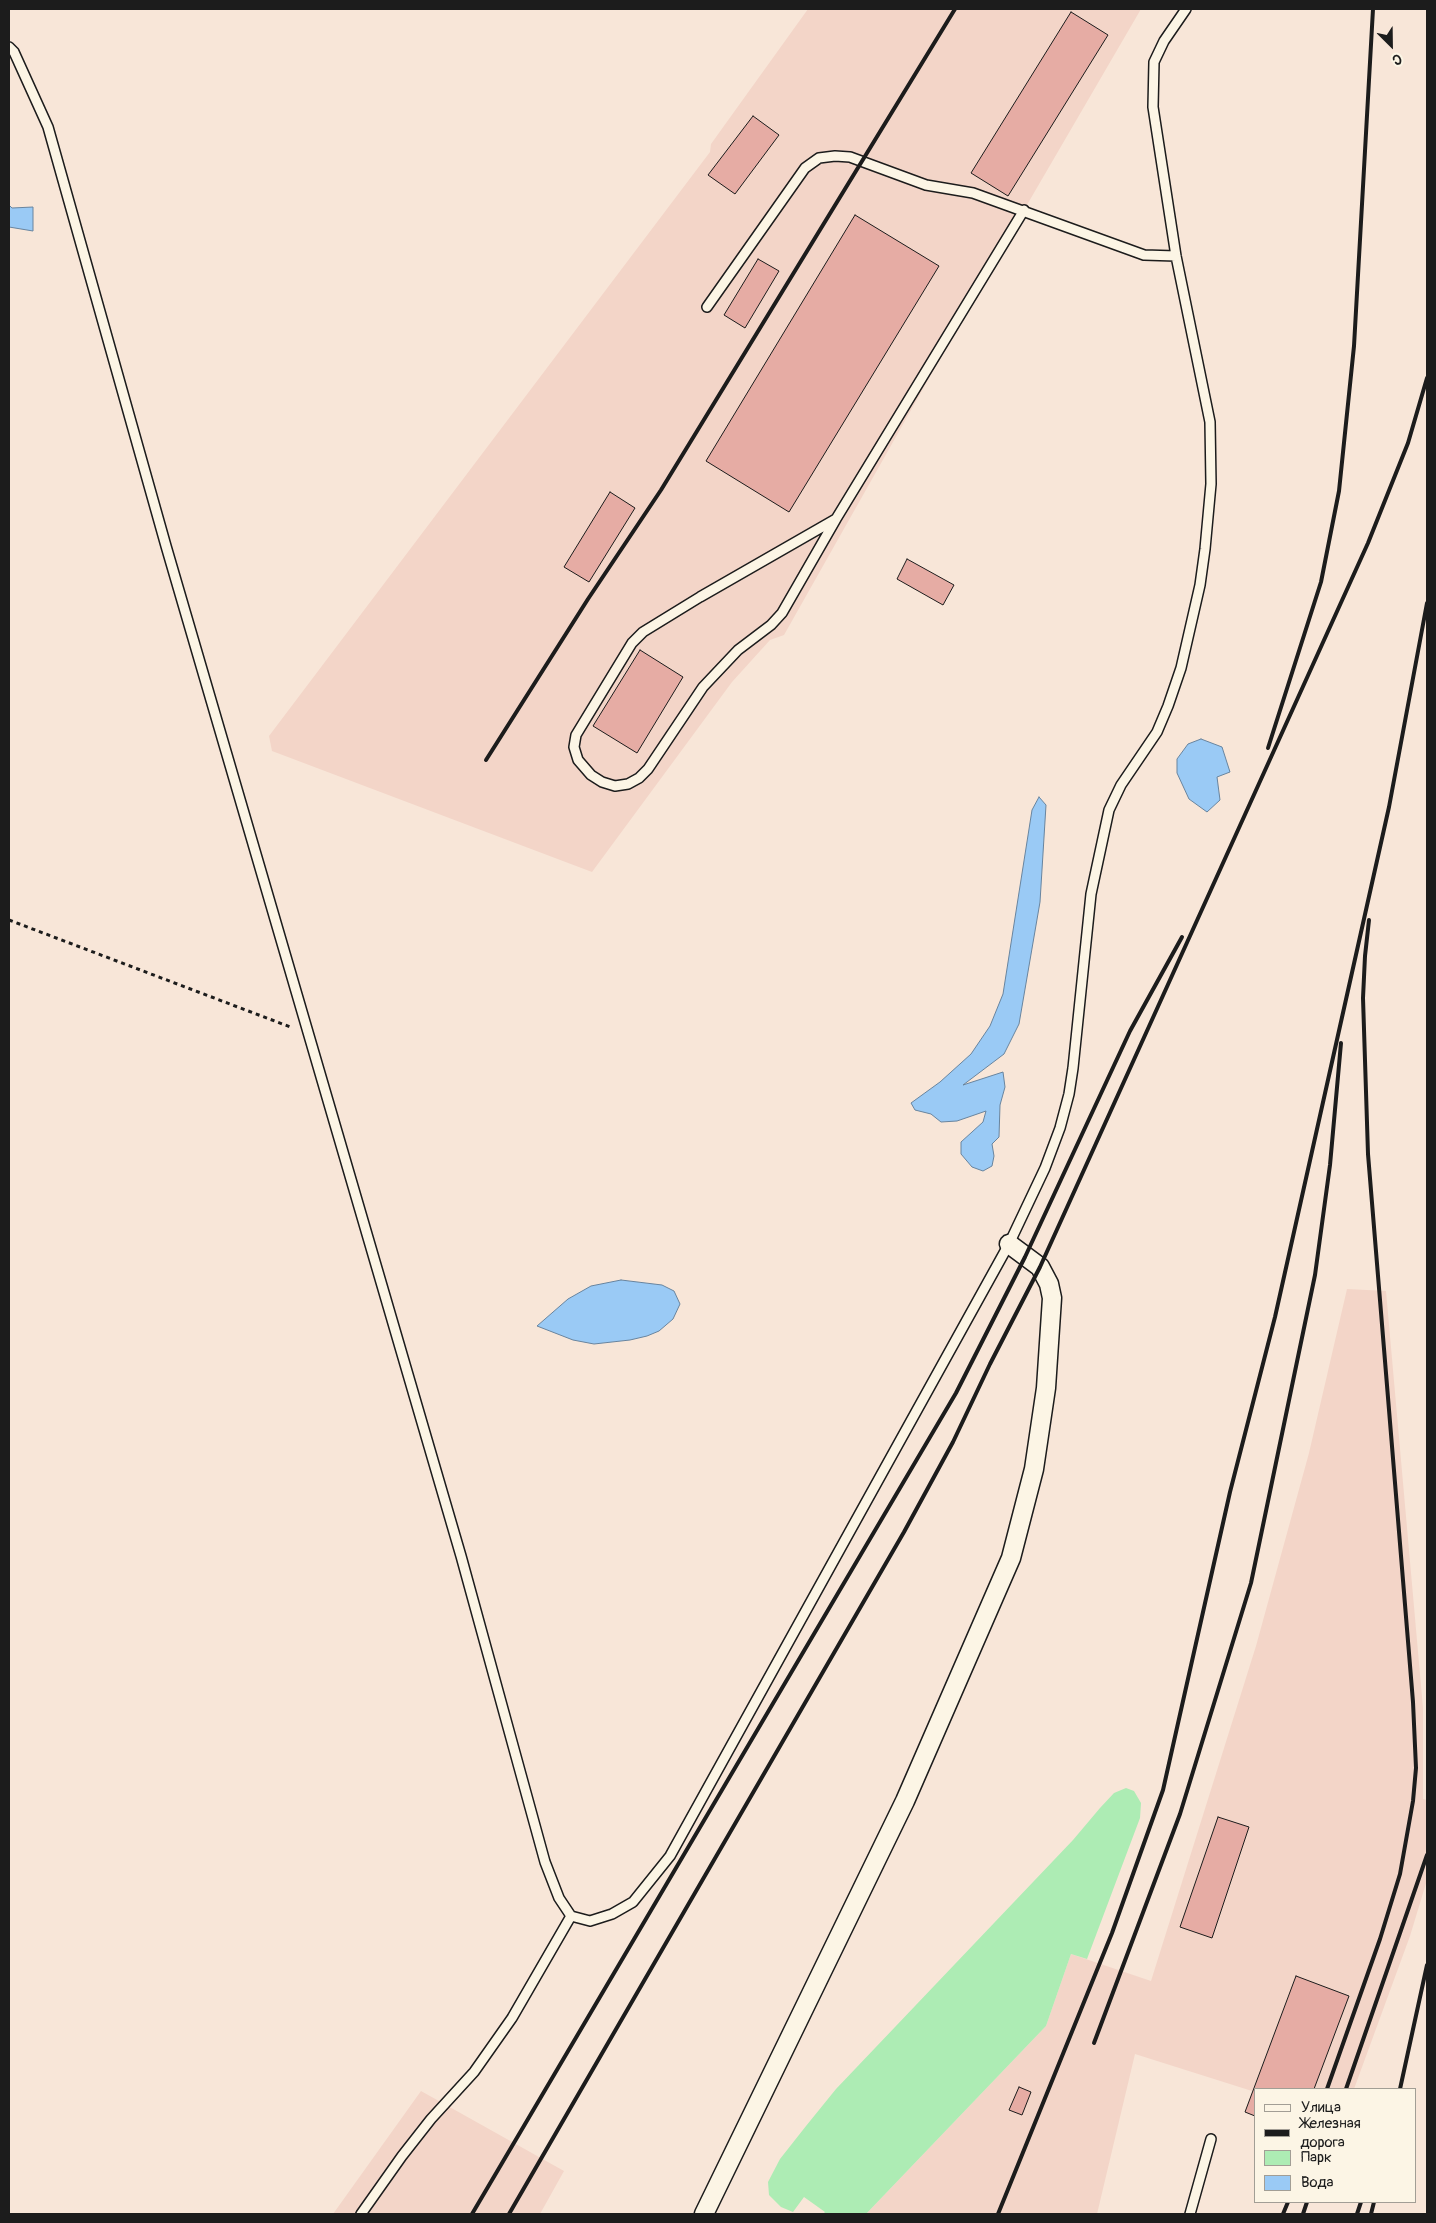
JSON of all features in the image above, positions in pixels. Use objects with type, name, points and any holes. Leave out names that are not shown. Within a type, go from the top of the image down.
[{"type":"street","points":[[704,2214],[905,1801],[1011,1558],[1034,1468],[1046,1388],[1052,1298],[1049,1284],[1040,1267],[1009,1244]]},
{"type":"lane","points":[[9,47],[14,52],[48,127],[169,556],[461,1556],[545,1862],[559,1898],[572,1916],[590,1921],[612,1914],[633,1902],[670,1856],[1009,1244],[1046,1168],[1060,1128],[1069,1094],[1091,894],[1108,810],[1121,785],[1157,732],[1164,715],[1180,668],[1200,585],[1211,484],[1210,422],[1176,256],[1156,130],[1152,85],[1154,62],[1164,41],[1186,9]]},
{"type":"lane","points":[[707,307],[805,168],[819,158],[835,156],[850,157],[926,185],[973,193],[1144,255],[1176,256]]},
{"type":"lane","points":[[836,519],[700,597],[643,632],[632,643],[576,735],[574,747],[578,760],[591,775],[602,782],[615,786],[628,784],[639,778],[648,769],[703,687],[738,650],[771,625],[782,613],[836,519],[1024,210]]},
{"type":"lane","points":[[361,2214],[431,2119],[474,2072],[512,2018],[572,1916]]},
{"type":"lane","points":[[1190,2214],[1211,2139]]},
{"type":"path","points":[[9,920],[308,1034]]},
{"type":"shaded area","points":[[808,9],[1141,9],[1024,210],[784,635],[770,640],[732,682],[592,872],[272,751],[269,736],[710,152],[711,144]]},
{"type":"shaded area","points":[[1347,1289],[1386,1291],[1423,1708],[1423,1799],[1427,1800],[1427,1880],[1410,1936],[1354,2088],[1254,2088],[1254,2116],[1245,2112],[1252,2091],[1135,2054],[1097,2214],[866,2214],[1046,2026],[1071,1954],[1151,1981],[1256,1646],[1309,1453]]},
{"type":"shaded area","points":[[421,2091],[564,2171],[540,2214],[333,2214]]},
{"type":"green space","points":[[1126,1788],[1134,1791],[1141,1803],[1140,1818],[1087,1959],[1071,1954],[1046,2026],[866,2214],[823,2214],[825,2212],[804,2197],[793,2212],[781,2207],[769,2195],[768,2182],[780,2159],[836,2089],[1073,1840],[1114,1793]]},
{"type":"water","points":[[9,205],[12,208],[33,207],[33,231],[9,227]]},
{"type":"water","points":[[1201,739],[1222,747],[1230,772],[1217,777],[1220,800],[1207,812],[1189,799],[1177,773],[1177,759],[1188,744]]},
{"type":"water","points":[[1039,797],[1046,805],[1040,902],[1019,1024],[1004,1054],[963,1085],[1003,1072],[1005,1087],[1000,1105],[999,1137],[992,1144],[994,1156],[992,1166],[983,1171],[972,1167],[961,1154],[961,1142],[983,1122],[986,1111],[957,1121],[941,1122],[931,1114],[915,1110],[911,1103],[940,1082],[971,1054],[990,1026],[1003,994],[1032,810]]},
{"type":"water","points":[[621,1280],[662,1285],[674,1291],[680,1304],[673,1319],[659,1331],[647,1336],[594,1344],[573,1340],[537,1326],[568,1299],[591,1286]]},
{"type":"building","points":[[1071,12],[1108,35],[1008,196],[971,173]]},
{"type":"building","points":[[753,116],[779,135],[735,194],[708,175]]},
{"type":"building","points":[[855,215],[939,266],[789,512],[706,461]]},
{"type":"building","points":[[758,259],[779,271],[745,328],[724,315]]},
{"type":"building","points":[[610,492],[635,508],[589,582],[564,567]]},
{"type":"building","points":[[907,559],[954,585],[943,605],[897,579]]},
{"type":"building","points":[[640,650],[683,677],[637,753],[593,726]]},
{"type":"building","points":[[1218,1817],[1249,1827],[1212,1938],[1180,1927]]},
{"type":"building","points":[[1296,1976],[1349,1996],[1314,2088],[1254,2088]]},
{"type":"building","points":[[1019,2087],[1031,2092],[1022,2115],[1009,2110]]},
{"type":"building","points":[[1254,2088],[1254,2116],[1245,2112]]},
{"type":"railway","points":[[486,760],[588,599],[661,490],[955,9]]},
{"type":"railway","points":[[1268,748],[1321,582],[1339,491],[1354,346],[1373,9]]},
{"type":"railway","points":[[509,2214],[904,1532],[953,1442],[990,1364],[1040,1267],[1368,543],[1408,443],[1427,378]]},
{"type":"railway","points":[[998,2214],[1112,1933],[1163,1790],[1230,1492],[1275,1317],[1389,807],[1427,603]]},
{"type":"railway","points":[[1327,2088],[1380,1939],[1400,1874],[1413,1801],[1416,1768],[1413,1702],[1368,1154],[1363,998],[1369,920]]},
{"type":"railway","points":[[472,2214],[956,1393],[1025,1257],[1130,1031],[1182,937]]},
{"type":"railway","points":[[1094,2043],[1180,1814],[1251,1583],[1315,1275],[1330,1165],[1341,1043]]},
{"type":"railway","points":[[1346,2088],[1427,1855]]},
{"type":"railway","points":[[1400,2088],[1427,1965]]},
{"type":"railway","points":[[1283,2214],[1288,2203]]},
{"type":"railway","points":[[1303,2214],[1307,2203]]},
{"type":"railway","points":[[1357,2214],[1361,2203]]},
{"type":"railway","points":[[1371,2214],[1374,2203]]}]
